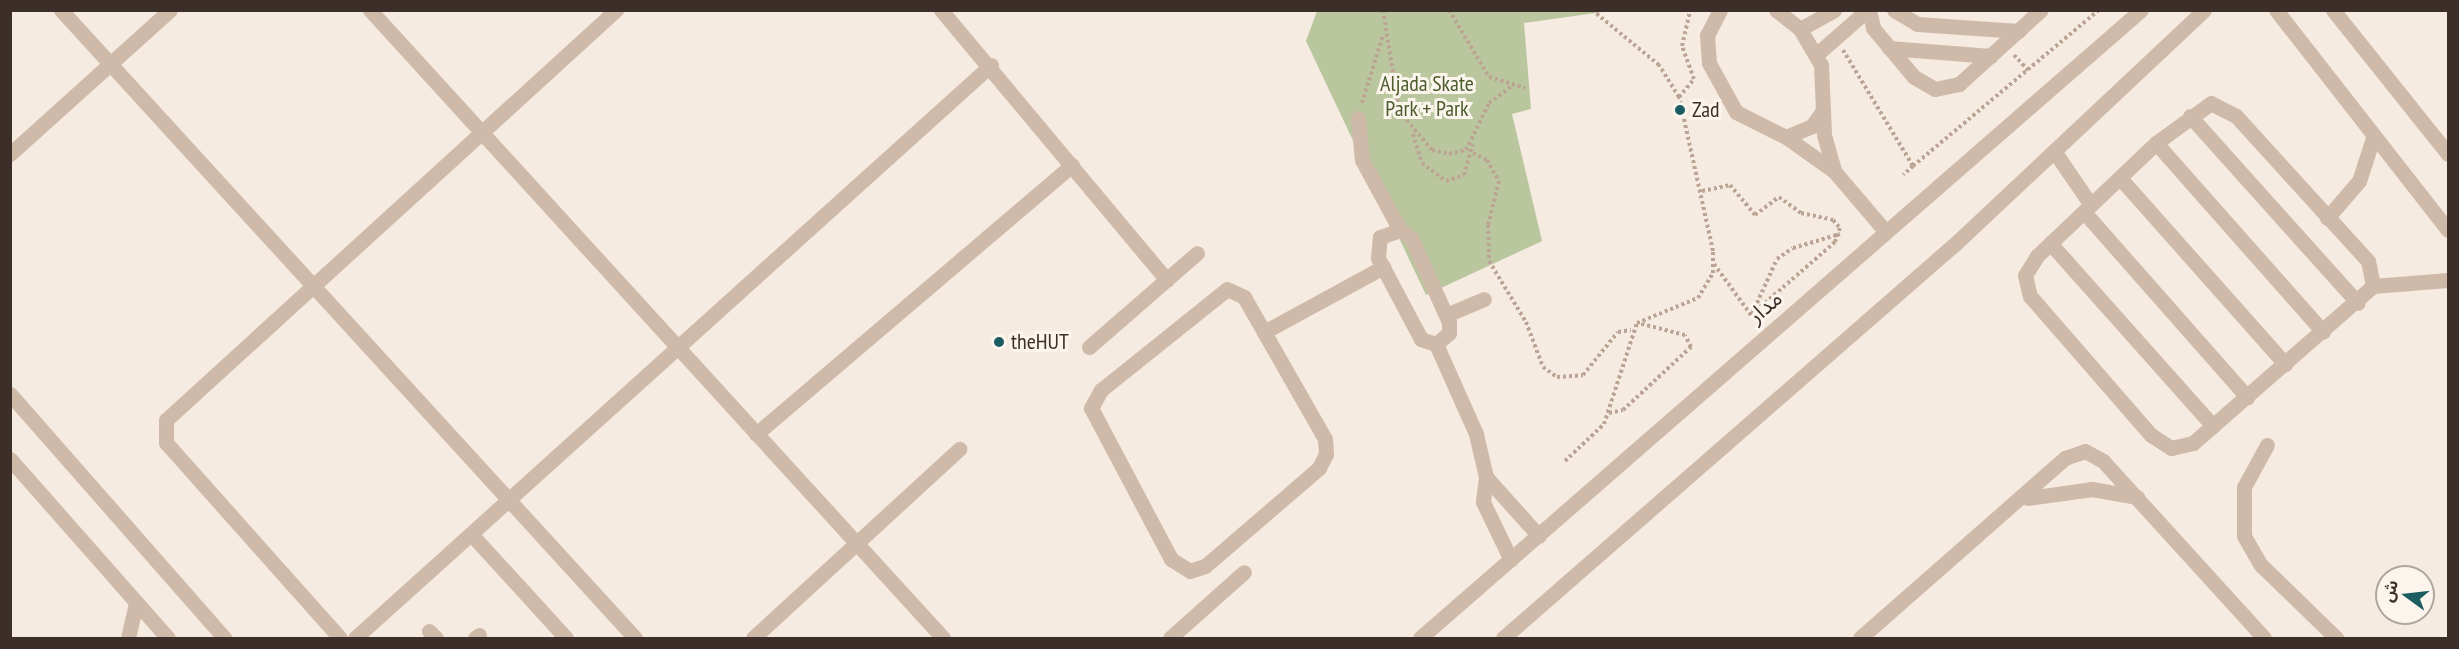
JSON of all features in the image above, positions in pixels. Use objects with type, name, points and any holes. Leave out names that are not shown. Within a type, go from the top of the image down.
[{"type":"street","points":[[61,10],[635,639]]},
{"type":"street","points":[[10,154],[170,10]]},
{"type":"street","points":[[370,10],[943,639]]},
{"type":"street","points":[[340,639],[163,434],[169,416],[616,10]]},
{"type":"street","points":[[942,10],[991,65],[1167,280]]},
{"type":"street","points":[[1720,10],[1709,26],[1707,49],[1719,89],[1747,121],[1786,137],[1834,171],[1885,231]]},
{"type":"street","points":[[1776,10],[1800,29],[1817,54],[1823,110],[1834,171]]},
{"type":"street","points":[[1800,29],[1834,10]]},
{"type":"street","points":[[1817,54],[1868,10]]},
{"type":"street","points":[[1868,10],[1870,24],[1889,48],[1914,77],[1935,89],[1959,84],[2042,10]]},
{"type":"street","points":[[1894,10],[1917,24],[2019,31]]},
{"type":"street","name":"مدار","points":[[1420,639],[2141,10]]},
{"type":"street","points":[[1503,639],[2054,151],[2204,10]]},
{"type":"street","points":[[2276,10],[2373,138],[2448,230]]},
{"type":"street","points":[[2333,10],[2448,154]]},
{"type":"street","points":[[1889,48],[1991,56]]},
{"type":"street","points":[[355,639],[991,65]]},
{"type":"street","points":[[2373,286],[2368,261],[2228,109],[2211,103],[2190,116],[2156,143],[2050,243],[2025,275],[2030,296],[2151,435],[2171,448],[2182,448],[2214,426],[2358,303],[2373,286],[2448,280]]},
{"type":"street","points":[[1786,137],[1812,126],[1823,110]]},
{"type":"street","points":[[2190,116],[2358,303]]},
{"type":"street","points":[[1358,118],[1362,160],[1400,230],[1411,238],[1446,315],[1449,333],[1436,344]]},
{"type":"street","points":[[2327,218],[2359,181],[2373,138]]},
{"type":"street","points":[[2156,143],[2323,332]]},
{"type":"street","points":[[2054,151],[2087,209],[2247,397]]},
{"type":"street","points":[[756,434],[1072,165]]},
{"type":"street","points":[[2120,178],[2285,364]]},
{"type":"street","points":[[1400,230],[1386,233],[1377,244],[1383,267],[1421,339],[1436,344],[1476,434],[1486,477],[1483,502],[1511,560]]},
{"type":"street","points":[[2050,243],[2214,426]]},
{"type":"street","points":[[1089,347],[1197,253]]},
{"type":"street","points":[[1264,332],[1383,267]]},
{"type":"street","points":[[1220,290],[1239,293],[1264,332],[1324,439],[1326,454],[1319,468],[1205,566],[1183,570],[1171,560],[1094,422],[1093,402],[1220,290]]},
{"type":"street","points":[[1446,315],[1484,299]]},
{"type":"street","points":[[10,394],[224,639]]},
{"type":"street","points":[[2266,445],[2244,487],[2244,536],[2261,565],[2336,639]]},
{"type":"street","points":[[753,639],[959,449]]},
{"type":"street","points":[[1860,639],[2025,498],[2066,458],[2085,451],[2103,461],[2265,639]]},
{"type":"street","points":[[10,459],[168,639]]},
{"type":"street","points":[[1486,477],[1539,536]]},
{"type":"street","points":[[2025,498],[2070,489],[2137,497]]},
{"type":"street","points":[[471,534],[566,639]]},
{"type":"street","points":[[1170,639],[1244,572]]},
{"type":"street","points":[[128,639],[136,602]]},
{"type":"path","points":[[1449,10],[1483,71],[1512,87],[1524,88]]},
{"type":"path","points":[[1566,461],[1597,435],[1609,413],[1631,330],[1637,323],[1698,298],[1710,283],[1713,263],[1702,191],[1679,97],[1652,58],[1592,10]]},
{"type":"path","points":[[1679,97],[1694,79],[1682,46],[1690,10]]},
{"type":"path","points":[[1903,175],[2099,10]]},
{"type":"path","points":[[1384,11],[1383,34],[1394,98],[1413,133],[1422,163],[1440,180],[1464,175],[1489,103],[1512,87]]},
{"type":"path","points":[[1358,118],[1383,34]]},
{"type":"path","points":[[1835,38],[1913,166]]},
{"type":"path","points":[[1413,133],[1440,153],[1458,154],[1473,144]]},
{"type":"path","points":[[1473,153],[1487,160],[1499,181],[1488,225],[1489,261],[1526,322],[1543,367],[1557,377],[1583,375],[1618,332],[1631,330]]},
{"type":"path","points":[[1702,191],[1730,185],[1755,215],[1779,197],[1808,217],[1833,220],[1841,233]]},
{"type":"path","points":[[1751,315],[1841,233]]},
{"type":"path","points":[[1751,315],[1777,259],[1792,248],[1841,233]]},
{"type":"path","points":[[1713,263],[1751,315]]},
{"type":"path","points":[[1609,413],[1623,410],[1691,347],[1685,335],[1637,323]]},
{"type":"green space","name":"Aljada Skate Park + Park","points":[[1317,11],[1610,11],[1524,23],[1531,109],[1512,114],[1542,241],[1426,295],[1306,41]]},
{"type":"place","name":"Zad","points":[[1680,110]]},
{"type":"place","name":"theHUT","points":[[999,342]]}]
